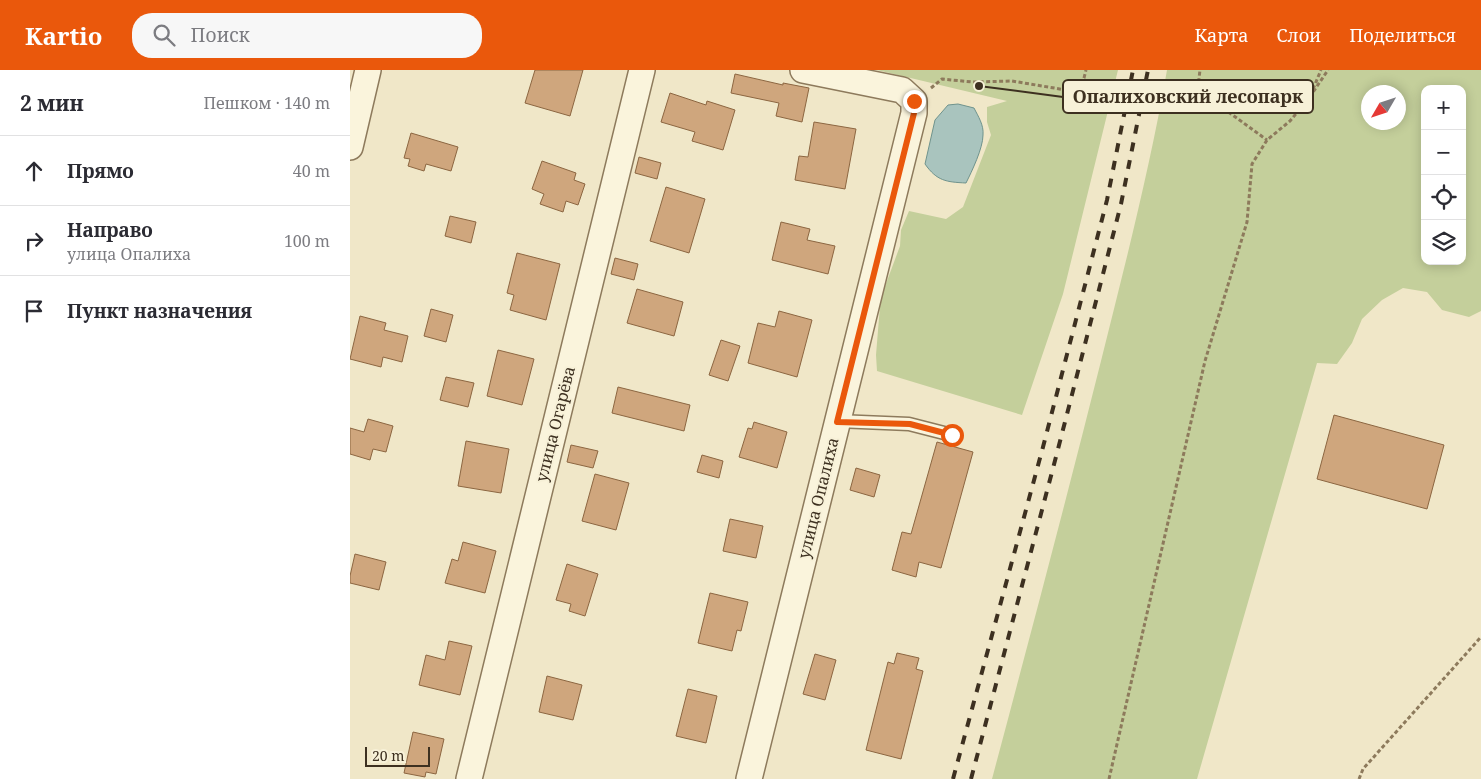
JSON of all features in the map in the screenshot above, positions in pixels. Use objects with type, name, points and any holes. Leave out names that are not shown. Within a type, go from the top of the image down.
[{"type":"street","points":[[350,147],[368,70]]},
{"type":"street","name":"улица Огарёва","points":[[469,779],[642,70]]},
{"type":"street","points":[[803,70],[902,90],[914,101]]},
{"type":"street","name":"улица Опалиха","points":[[749,779],[914,113],[914,101]]},
{"type":"lane","points":[[837,422],[910,424],[952,435]]},
{"type":"path","points":[[1078,88],[1086,70]]},
{"type":"path","points":[[1197,94],[1200,70]]},
{"type":"path","points":[[1309,98],[1321,70]]},
{"type":"path","points":[[1109,779],[1205,362],[1247,222],[1252,164],[1267,140],[1290,121],[1328,70]]},
{"type":"path","points":[[914,101],[942,80],[974,82],[1012,81],[1066,90],[1078,88],[1197,94],[1216,103],[1267,140]]},
{"type":"path","points":[[1359,779],[1363,769],[1481,637]]},
{"type":"green space","points":[[877,70],[1118,70],[1063,294],[1022,415],[877,371],[876,355],[880,306],[884,289],[900,246],[901,230],[909,211],[946,219],[963,207],[991,135],[987,122],[987,107],[1007,101]]},
{"type":"green space","points":[[1167,70],[1481,70],[1481,311],[1469,317],[1442,310],[1427,292],[1403,288],[1382,300],[1362,319],[1352,343],[1337,364],[1317,363],[1197,779],[992,779],[1110,325],[1153,143]]},
{"type":"water","points":[[958,104],[974,108],[983,128],[983,140],[979,153],[966,183],[942,180],[929,170],[925,164],[935,120],[948,105]]},
{"type":"building","points":[[535,70],[583,70],[570,116],[525,103]]},
{"type":"building","points":[[735,74],[783,85],[783,83],[809,88],[802,122],[776,116],[779,103],[731,93]]},
{"type":"building","points":[[670,93],[706,105],[707,101],[735,110],[723,150],[692,141],[695,132],[661,122]]},
{"type":"building","points":[[814,122],[856,129],[845,189],[795,180],[799,156],[808,157]]},
{"type":"building","points":[[411,133],[458,147],[451,171],[426,164],[424,171],[408,166],[410,159],[404,158]]},
{"type":"building","points":[[639,157],[661,163],[657,179],[635,173]]},
{"type":"building","points":[[542,161],[576,173],[574,180],[585,184],[578,205],[566,201],[563,212],[540,204],[544,194],[532,189]]},
{"type":"building","points":[[666,187],[705,199],[689,253],[650,241]]},
{"type":"building","points":[[450,216],[476,222],[471,243],[445,236]]},
{"type":"building","points":[[781,222],[810,229],[807,240],[835,246],[828,274],[772,260]]},
{"type":"building","points":[[517,253],[560,264],[546,320],[510,310],[514,295],[507,293]]},
{"type":"building","points":[[615,258],[638,264],[634,280],[611,274]]},
{"type":"building","points":[[637,289],[683,302],[674,336],[627,323]]},
{"type":"building","points":[[431,309],[453,315],[446,342],[424,336]]},
{"type":"building","points":[[779,311],[812,320],[797,377],[748,363],[758,323],[775,327]]},
{"type":"building","points":[[360,316],[386,323],[384,330],[408,336],[402,362],[383,357],[381,367],[350,359]]},
{"type":"building","points":[[721,340],[740,346],[728,381],[709,375]]},
{"type":"building","points":[[498,350],[534,359],[522,405],[487,396]]},
{"type":"building","points":[[446,377],[474,383],[468,407],[440,400]]},
{"type":"building","points":[[618,387],[690,405],[684,431],[612,413]]},
{"type":"building","points":[[1334,415],[1444,445],[1427,509],[1317,479]]},
{"type":"building","points":[[368,419],[393,426],[386,452],[373,449],[370,460],[350,454],[350,428],[364,432]]},
{"type":"building","points":[[754,422],[787,432],[777,468],[739,457],[748,428],[752,429]]},
{"type":"building","points":[[466,441],[509,449],[501,493],[458,486]]},
{"type":"building","points":[[937,442],[973,452],[941,568],[919,562],[916,577],[892,570],[902,532],[911,534]]},
{"type":"building","points":[[571,445],[598,451],[593,468],[567,462]]},
{"type":"building","points":[[702,455],[723,461],[719,478],[697,472]]},
{"type":"building","points":[[856,468],[880,475],[874,497],[850,490]]},
{"type":"building","points":[[595,474],[629,483],[616,530],[582,521]]},
{"type":"building","points":[[730,519],[763,526],[756,558],[723,551]]},
{"type":"building","points":[[463,542],[496,551],[485,593],[445,583],[452,559],[458,561]]},
{"type":"building","points":[[355,554],[386,562],[379,590],[350,583]]},
{"type":"building","points":[[567,564],[598,574],[585,616],[569,611],[571,604],[556,600]]},
{"type":"building","points":[[710,593],[748,602],[741,631],[737,630],[732,651],[698,643]]},
{"type":"building","points":[[449,641],[472,646],[460,695],[419,685],[426,655],[445,660]]},
{"type":"building","points":[[897,653],[919,658],[916,669],[923,671],[901,759],[866,750],[888,662],[894,664]]},
{"type":"building","points":[[815,654],[836,660],[825,700],[803,694]]},
{"type":"building","points":[[547,676],[582,685],[573,720],[539,712]]},
{"type":"building","points":[[688,689],[717,696],[706,743],[676,736]]},
{"type":"building","points":[[413,732],[444,739],[436,774],[426,772],[425,777],[404,773]]},
{"type":"railway","points":[[953,779],[1043,447],[1107,200],[1133,70]]},
{"type":"railway","points":[[971,779],[1121,204],[1148,70]]},
{"type":"place","name":"Опалиховский лесопарк","points":[[979,86]]},
{"type":"route","points":[[914,101],[914,113],[837,422],[910,424],[952,435]]}]
